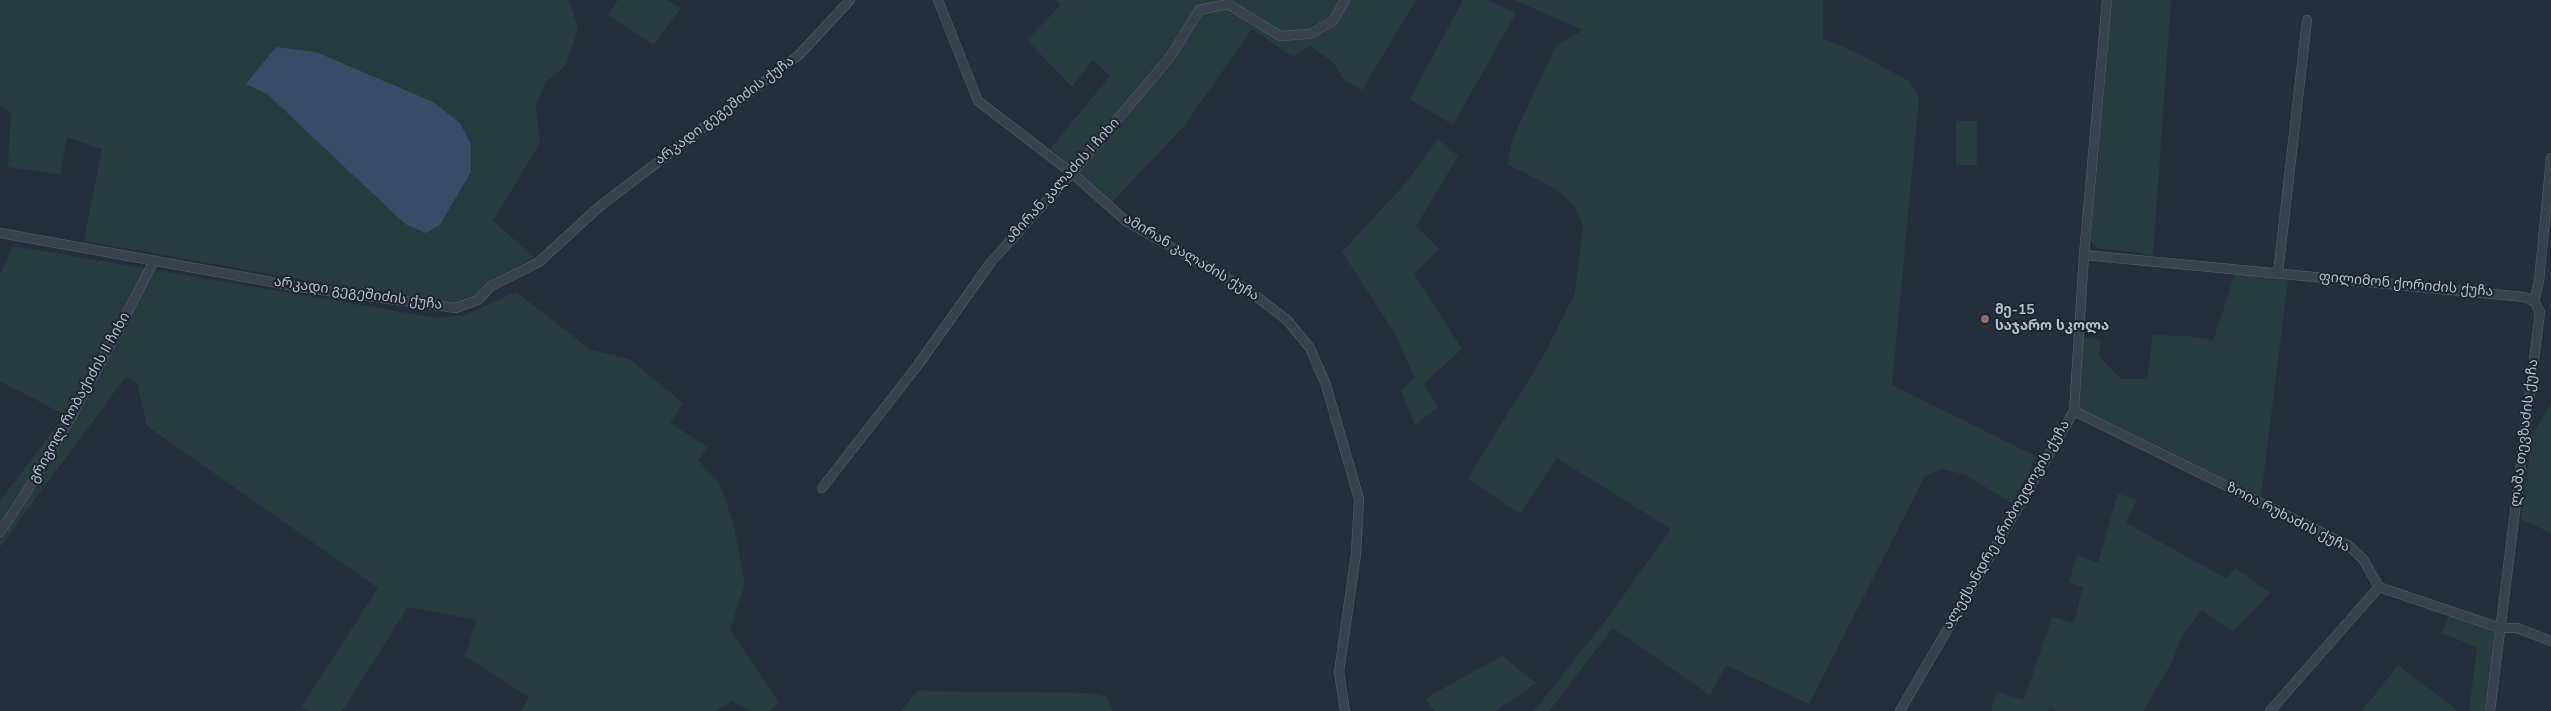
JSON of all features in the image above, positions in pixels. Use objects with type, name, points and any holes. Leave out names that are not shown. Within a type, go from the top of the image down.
[{"type":"street","name":"არკადი გეგეშიძის ქუჩა","points":[[0,232],[300,287],[456,308],[478,300],[491,286],[539,262],[600,206],[799,55],[850,0]]},
{"type":"street","name":"ამირან კალაძის ქუჩა","points":[[938,0],[978,101],[1072,173],[1127,222],[1248,290],[1287,320],[1310,348],[1326,385],[1359,499],[1356,554],[1339,672],[1345,711]]},
{"type":"street","name":"ამირან კალაძის I ჩიხი","points":[[822,488],[918,365],[991,262],[1072,173],[1172,56],[1199,10],[1228,4],[1280,36],[1310,34],[1333,21],[1345,0]]},
{"type":"street","name":"ალექსანდრე გრიბოედოვის ქუჩა","points":[[1900,711],[2074,411],[2084,255],[2107,0]]},
{"type":"street","points":[[2278,273],[2307,20]]},
{"type":"street","name":"ლაშა თევზაძის ქუჩა","points":[[2490,711],[2540,312],[2534,301],[2538,281],[2551,158]]},
{"type":"street","name":"ფილიმონ ქორიძის ქუჩა","points":[[2084,255],[2524,297],[2534,301]]},
{"type":"street","name":"გრიგოლ რობაქიძის II ჩიხი","points":[[0,532],[38,477],[100,366],[154,261]]},
{"type":"street","name":"ზოია რუხაძის ქუჩა","points":[[2074,411],[2349,546],[2363,559],[2379,587]]},
{"type":"street","points":[[2270,711],[2379,587],[2500,628],[2517,628],[2551,641]]},
{"type":"green space","points":[[0,0],[569,0],[578,29],[566,65],[545,83],[536,106],[540,143],[493,221],[534,257],[491,280],[473,298],[460,303],[405,298],[84,241],[102,149],[67,137],[60,174],[8,167],[11,113],[0,105]],"holes":[[[247,84],[460,123],[471,144],[471,172],[440,225],[405,224],[267,94]]]},
{"type":"green space","points":[[618,0],[667,0],[681,8],[654,45],[608,15]]},
{"type":"green space","points":[[1056,0],[1416,0],[1362,90],[1342,78],[1334,63],[1310,46],[1293,57],[1252,29],[1184,126],[1111,203],[1051,148],[1110,76],[1093,60],[1072,87],[1027,40],[1061,5]]},
{"type":"green space","points":[[1463,0],[1487,0],[1516,13],[1453,125],[1410,99]]},
{"type":"green space","points":[[1514,0],[1823,0],[1823,39],[1857,53],[1909,81],[1919,98],[1892,385],[2037,457],[2012,503],[1966,475],[1942,469],[1925,476],[1809,704],[1726,665],[1710,695],[1613,628],[1549,711],[1534,711],[1606,620],[1671,529],[1557,458],[1520,514],[1468,478],[1544,355],[1575,293],[1583,225],[1575,207],[1556,189],[1507,164],[1513,138],[1556,46],[1583,30]]},
{"type":"green space","points":[[2112,0],[2171,0],[2153,255],[2097,248],[2091,241]]},
{"type":"green space","points":[[1956,121],[1977,121],[1977,165],[1956,165]]},
{"type":"green space","points":[[1438,139],[1458,156],[1416,226],[1439,249],[1414,274],[1462,349],[1423,384],[1438,407],[1415,425],[1401,390],[1415,378],[1394,332],[1342,252],[1403,186]]},
{"type":"green space","points":[[13,246],[436,318],[465,315],[516,292],[591,350],[629,359],[683,403],[670,423],[708,447],[698,461],[719,482],[733,522],[745,584],[730,630],[779,702],[770,711],[751,711],[732,701],[717,711],[521,711],[529,697],[465,656],[477,620],[408,607],[342,711],[309,711],[302,706],[378,588],[147,426],[137,382],[126,376],[0,547],[0,501],[65,415],[0,381],[0,275]]},
{"type":"green space","points":[[2235,274],[2288,279],[2261,497],[2078,409],[2082,337],[2101,340],[2099,356],[2121,379],[2147,379],[2153,335],[2189,336],[2213,341]]},
{"type":"green space","points":[[2551,403],[2551,533],[2521,519],[2532,436]]},
{"type":"green space","points":[[2118,494],[2137,499],[2126,523],[2227,579],[2235,568],[2270,593],[2233,632],[2202,610],[2181,638],[2172,662],[2143,711],[2056,711],[2050,707],[2047,711],[1991,711],[1997,692],[2024,700],[2052,617],[2074,623],[2083,587],[2069,582],[2077,555],[2098,563]]},
{"type":"green space","points":[[2450,612],[2500,628],[2490,711],[2469,711],[2477,647],[2442,633]]},
{"type":"green space","points":[[1502,656],[1536,683],[1496,711],[1434,711],[1426,698]]},
{"type":"green space","points":[[2398,665],[2458,711],[2362,711]]},
{"type":"green space","points":[[917,691],[1089,693],[1107,697],[1113,711],[901,711]]},
{"type":"water","points":[[276,47],[316,52],[433,102],[460,123],[471,144],[471,172],[440,225],[426,233],[405,224],[267,94],[246,84]]},
{"type":"place","name":"მე-15 საჯარო სკოლა","points":[[1985,319]]}]
